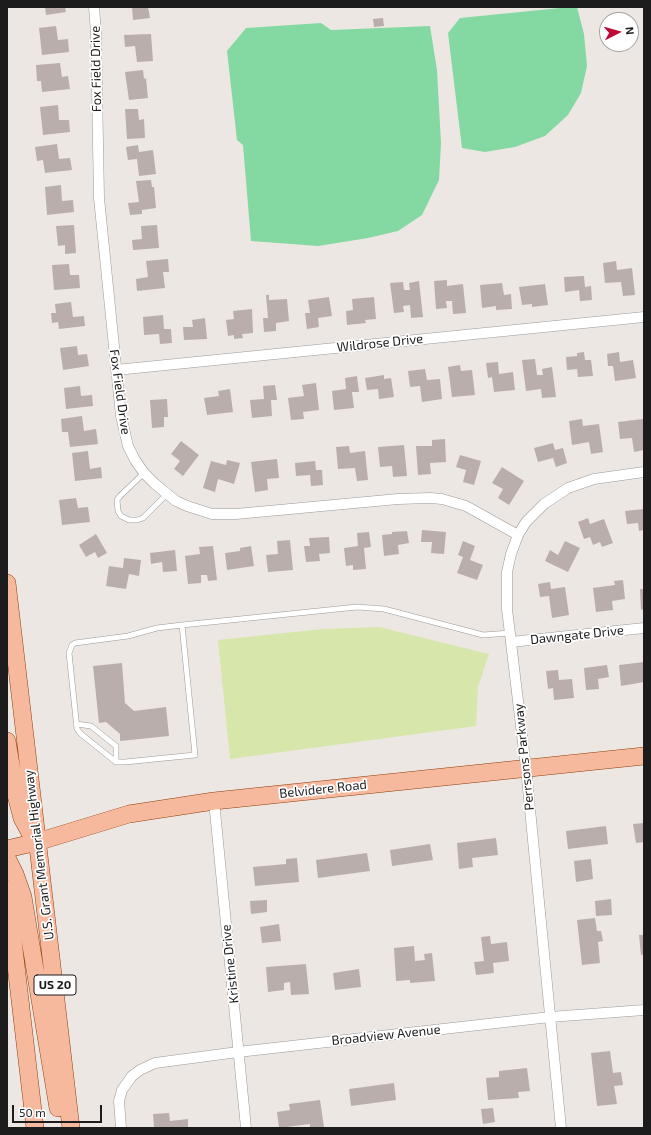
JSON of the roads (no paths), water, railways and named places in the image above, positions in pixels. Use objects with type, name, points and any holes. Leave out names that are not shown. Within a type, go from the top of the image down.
[{"type":"main road","name":"U.S. Grant Memorial Highway","points":[[7,583],[71,1128]]},
{"type":"main road","points":[[7,741],[16,795],[22,818],[37,842]]},
{"type":"main road","name":"Belvidere Road","points":[[7,849],[37,842],[129,814],[214,801],[644,756]]},
{"type":"main road","points":[[7,858],[15,874],[23,897],[59,1112],[63,1128]]},
{"type":"main road","name":"US 20","points":[[7,889],[35,1128]]},
{"type":"street","name":"Fox Field Drive","points":[[94,7],[96,33],[98,198],[116,370],[123,429],[128,446],[144,473],[166,494],[187,506],[212,514],[398,499],[430,498],[442,499],[466,506],[518,535]]},
{"type":"street","name":"Wildrose Drive","points":[[116,370],[644,317]]},
{"type":"street","name":"Perrsons Parkway","points":[[561,1128],[526,768],[507,609],[507,572],[511,554],[518,535],[526,522],[544,504],[568,488],[594,479],[644,472]]},
{"type":"street","name":"Dawngate Drive","points":[[510,638],[644,628]]},
{"type":"street","name":"Kristine Drive","points":[[214,801],[246,1128]]},
{"type":"street","name":"Broadview Avenue","points":[[121,1128],[119,1101],[122,1090],[132,1076],[140,1070],[155,1063],[238,1052],[550,1017],[644,1010]]},
{"type":"lane","points":[[144,473],[117,500],[118,511],[121,516],[129,520],[143,518],[166,494]]},
{"type":"lane","points":[[182,625],[195,755],[116,762],[80,734],[76,724],[69,653],[72,645],[78,642],[128,636],[149,629],[182,625],[367,607],[384,609],[483,635],[510,638]]},
{"type":"lane","points":[[76,724],[91,726],[116,746],[116,762]]}]
